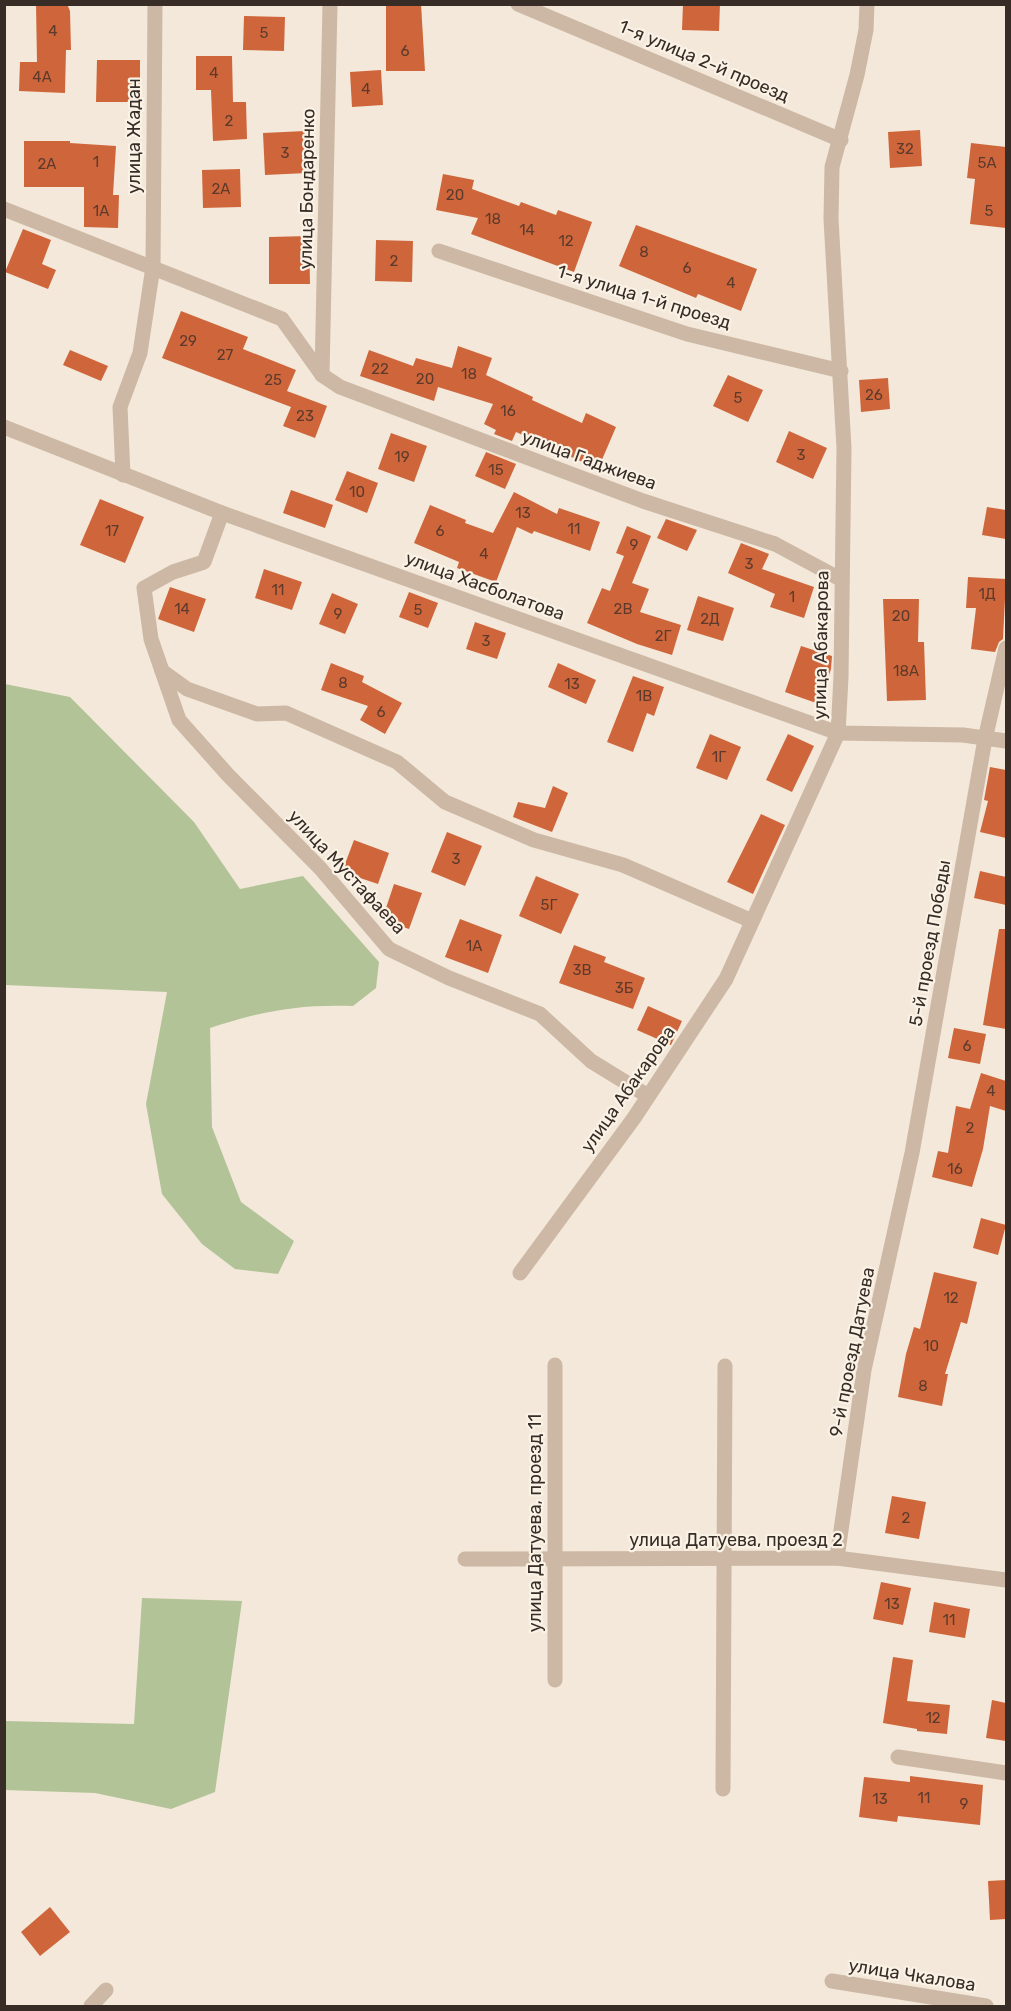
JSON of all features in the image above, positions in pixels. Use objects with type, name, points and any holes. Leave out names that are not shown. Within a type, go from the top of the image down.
[{"type":"street","name":"улица Жадан","points":[[123,476],[120,407],[140,353],[153,267],[155,4]]},
{"type":"street","name":"улица Бондаренко","points":[[322,375],[330,4]]},
{"type":"street","name":"1-я улица 2-й проезд","points":[[518,4],[841,140]]},
{"type":"street","name":"улица Абакарова","points":[[520,1273],[648,1096],[726,979],[838,733],[844,448],[831,219],[832,167],[857,75],[866,30],[867,4]]},
{"type":"street","points":[[4,209],[282,319],[322,375]]},
{"type":"street","name":"1-я улица 1-й проезд","points":[[439,251],[687,334],[841,371]]},
{"type":"street","name":"улица Гаджиева","points":[[322,375],[340,387],[620,493],[775,544],[842,580]]},
{"type":"street","name":"улица Хасболатова","points":[[4,427],[123,476],[222,513],[838,733],[963,735],[1006,741]]},
{"type":"street","name":"улица Мустафаева","points":[[222,513],[204,562],[173,572],[144,588],[151,639],[179,720],[228,775],[320,868],[389,949],[449,978],[540,1014],[591,1061],[648,1096]]},
{"type":"street","name":"5-й проезд Победы","points":[[912,1153],[985,739],[1006,648]]},
{"type":"street","points":[[162,671],[187,688],[257,714],[286,713],[397,762],[445,802],[524,836],[623,865],[752,921]]},
{"type":"street","name":"9-й проезд Датуева","points":[[837,1558],[864,1370],[912,1153]]},
{"type":"street","name":"улица Датуева, проезд 11","points":[[555,1365],[555,1680]]},
{"type":"street","points":[[723,1789],[722,1558],[725,1366]]},
{"type":"street","name":"улица Датуева, проезд 2","points":[[465,1559],[837,1558],[1006,1580]]},
{"type":"street","points":[[898,1757],[1006,1773]]},
{"type":"street","name":"улица Чкалова","points":[[832,1981],[986,2007]]},
{"type":"street","points":[[91,2007],[106,1990]]},
{"type":"green space","points":[[5,684],[70,697],[194,822],[240,889],[303,876],[379,962],[376,988],[353,1006],[315,1006],[281,1010],[210,1028],[212,1127],[241,1202],[294,1241],[278,1274],[235,1269],[202,1244],[162,1194],[146,1104],[167,992],[5,985]]},
{"type":"green space","points":[[142,1598],[242,1601],[215,1792],[171,1809],[95,1793],[5,1790],[5,1721],[134,1724]]},
{"type":"building","points":[[36,4],[67,4],[70,11],[71,50],[66,50],[65,93],[19,91],[20,62],[37,62]]},
{"type":"building","points":[[386,4],[421,4],[425,71],[386,71]]},
{"type":"building","points":[[683,4],[720,4],[719,31],[682,30]]},
{"type":"building","points":[[244,16],[285,17],[284,51],[243,50]]},
{"type":"building","points":[[196,56],[232,56],[233,102],[246,102],[247,139],[213,141],[211,90],[196,90]]},
{"type":"building","points":[[97,60],[140,60],[140,102],[96,102]]},
{"type":"building","points":[[381,70],[383,105],[352,107],[350,72]]},
{"type":"building","points":[[920,130],[922,166],[890,168],[888,132]]},
{"type":"building","points":[[305,131],[307,173],[265,175],[263,133]]},
{"type":"building","points":[[24,141],[70,141],[70,143],[116,146],[113,195],[119,195],[118,228],[84,227],[84,187],[24,187]]},
{"type":"building","points":[[971,143],[1006,147],[1006,228],[970,224],[975,179],[967,178]]},
{"type":"building","points":[[240,169],[241,207],[203,208],[202,170]]},
{"type":"building","points":[[443,174],[474,180],[472,189],[519,206],[521,202],[556,215],[558,210],[592,222],[574,272],[471,234],[478,218],[436,210]]},
{"type":"building","points":[[636,225],[757,269],[741,311],[698,294],[696,298],[619,266]]},
{"type":"building","points":[[23,229],[51,240],[42,264],[56,270],[48,289],[5,272]]},
{"type":"building","points":[[309,236],[310,284],[269,284],[269,237]]},
{"type":"building","points":[[376,240],[413,241],[412,282],[375,281]]},
{"type":"building","points":[[181,311],[248,337],[243,349],[296,370],[287,391],[327,406],[315,438],[283,426],[291,407],[162,358]]},
{"type":"building","points":[[458,346],[492,358],[486,375],[533,397],[532,400],[582,423],[586,413],[616,427],[598,469],[516,432],[512,441],[494,434],[496,430],[484,424],[493,404],[438,387],[434,401],[360,376],[369,350],[413,366],[416,358],[452,368]]},
{"type":"building","points":[[70,350],[108,366],[101,381],[63,365]]},
{"type":"building","points":[[728,375],[763,390],[748,422],[713,406]]},
{"type":"building","points":[[888,378],[890,409],[861,412],[859,380]]},
{"type":"building","points":[[789,431],[827,448],[813,479],[776,462]]},
{"type":"building","points":[[391,433],[427,446],[414,482],[378,469]]},
{"type":"building","points":[[486,452],[516,464],[505,489],[475,476]]},
{"type":"building","points":[[347,471],[378,483],[367,513],[335,500]]},
{"type":"building","points":[[291,490],[333,505],[325,528],[283,513]]},
{"type":"building","points":[[514,492],[557,514],[559,508],[600,522],[590,551],[534,531],[532,534],[517,527],[496,582],[457,568],[459,562],[414,543],[430,505],[466,520],[465,523],[493,533]]},
{"type":"building","points":[[100,499],[144,517],[125,563],[80,545]]},
{"type":"building","points":[[987,507],[1006,510],[1006,539],[982,535]]},
{"type":"building","points":[[666,519],[697,530],[687,551],[657,538]]},
{"type":"building","points":[[627,526],[651,536],[632,583],[649,589],[640,612],[681,625],[672,655],[637,644],[587,623],[602,588],[610,591],[624,556],[616,553]]},
{"type":"building","points":[[741,543],[769,554],[762,569],[814,587],[804,618],[770,607],[775,594],[728,573]]},
{"type":"building","points":[[264,569],[302,582],[292,610],[255,598]]},
{"type":"building","points":[[968,577],[1006,579],[1003,639],[999,642],[995,652],[971,649],[976,608],[966,608]]},
{"type":"building","points":[[170,587],[206,599],[194,632],[158,619]]},
{"type":"building","points":[[409,592],[438,603],[428,628],[399,617]]},
{"type":"building","points":[[332,593],[358,604],[345,634],[319,624]]},
{"type":"building","points":[[698,596],[734,608],[723,641],[687,630]]},
{"type":"building","points":[[883,599],[919,599],[918,642],[924,642],[926,700],[887,701]]},
{"type":"building","points":[[475,622],[506,633],[497,659],[466,649]]},
{"type":"building","points":[[801,646],[832,656],[831,669],[819,704],[785,692]]},
{"type":"building","points":[[331,663],[364,676],[362,682],[402,703],[385,734],[360,720],[368,706],[321,690]]},
{"type":"building","points":[[558,663],[596,680],[586,704],[548,687]]},
{"type":"building","points":[[633,676],[664,687],[654,716],[647,713],[633,752],[607,742]]},
{"type":"building","points":[[710,734],[741,747],[727,780],[696,768]]},
{"type":"building","points":[[788,734],[814,746],[792,792],[766,780]]},
{"type":"building","points":[[990,767],[1006,770],[1006,838],[980,832],[988,801],[984,800]]},
{"type":"building","points":[[553,786],[568,793],[552,832],[513,817],[518,802],[545,808]]},
{"type":"building","points":[[761,814],[785,825],[753,894],[727,882]]},
{"type":"building","points":[[447,832],[482,846],[465,886],[431,872]]},
{"type":"building","points":[[354,840],[389,853],[378,884],[342,872]]},
{"type":"building","points":[[980,871],[1006,877],[1006,905],[974,898]]},
{"type":"building","points":[[536,876],[579,894],[561,934],[519,916]]},
{"type":"building","points":[[394,884],[422,893],[409,929],[382,920]]},
{"type":"building","points":[[460,919],[502,935],[488,973],[445,957]]},
{"type":"building","points":[[999,929],[1006,929],[1006,1029],[983,1025]]},
{"type":"building","points":[[574,945],[606,957],[604,962],[645,978],[633,1009],[559,983]]},
{"type":"building","points":[[648,1006],[682,1021],[671,1045],[637,1030]]},
{"type":"building","points":[[954,1028],[986,1034],[980,1064],[948,1058]]},
{"type":"building","points":[[981,1073],[1006,1081],[1006,1111],[990,1106],[983,1149],[972,1187],[932,1177],[938,1151],[948,1153],[956,1106],[970,1109]]},
{"type":"building","points":[[981,1218],[1006,1225],[998,1255],[973,1248]]},
{"type":"building","points":[[934,1272],[977,1282],[967,1324],[961,1322],[945,1374],[948,1374],[942,1406],[898,1397],[906,1354],[914,1327],[920,1329]]},
{"type":"building","points":[[892,1496],[926,1502],[919,1539],[885,1533]]},
{"type":"building","points":[[881,1582],[911,1588],[903,1625],[873,1619]]},
{"type":"building","points":[[934,1602],[970,1609],[965,1638],[929,1632]]},
{"type":"building","points":[[893,1657],[913,1660],[907,1701],[950,1705],[947,1734],[917,1731],[917,1729],[883,1723]]},
{"type":"building","points":[[992,1700],[1006,1703],[1006,1741],[986,1738]]},
{"type":"building","points":[[910,1776],[983,1785],[980,1825],[898,1816],[897,1822],[859,1817],[864,1777],[910,1782]]},
{"type":"building","points":[[1006,1880],[1006,1919],[990,1920],[988,1881]]},
{"type":"building","points":[[50,1907],[70,1932],[40,1956],[21,1932]]}]
